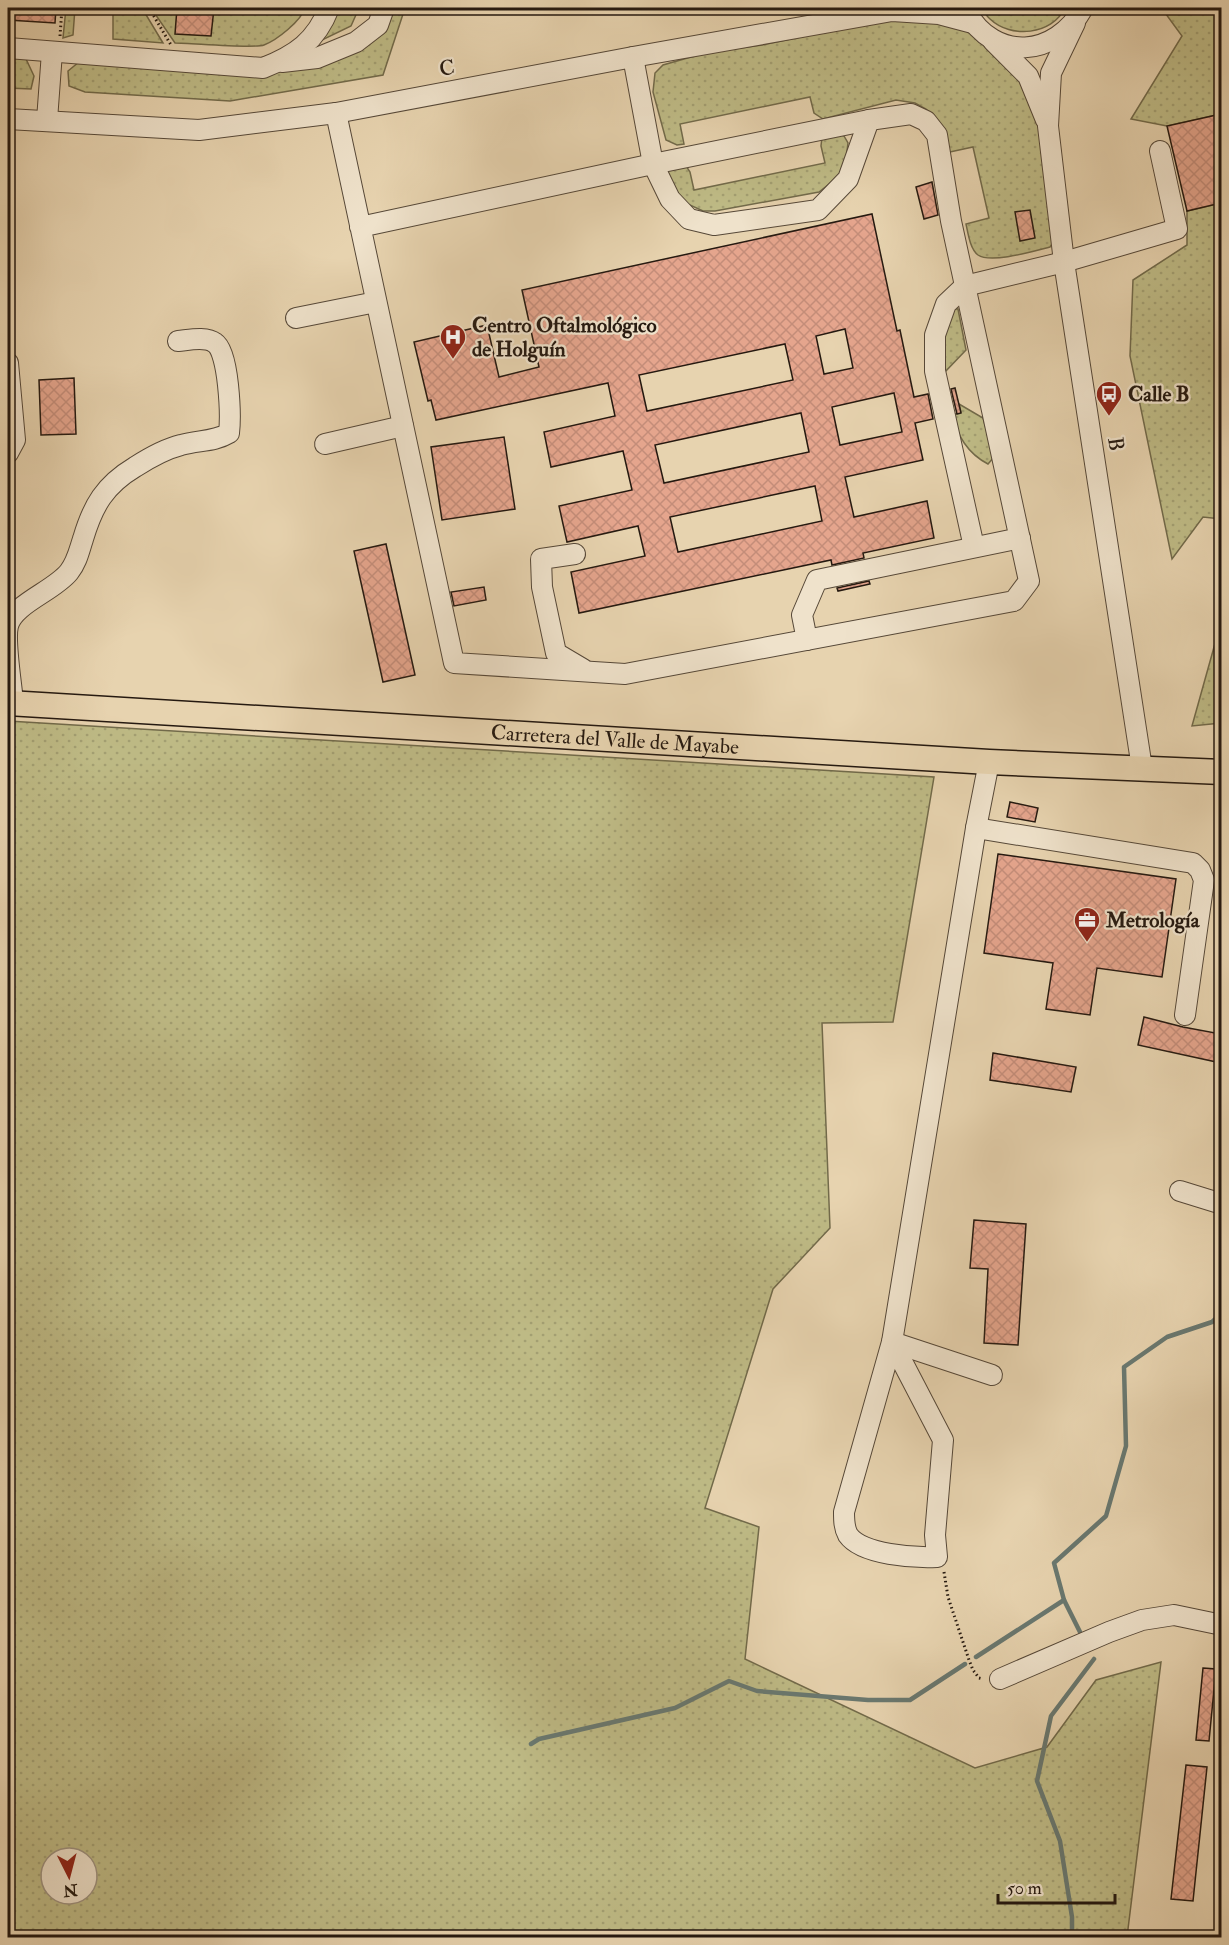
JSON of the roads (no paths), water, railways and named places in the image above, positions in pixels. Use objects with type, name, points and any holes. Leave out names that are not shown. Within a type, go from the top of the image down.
[{"type":"main road","name":"Carretera del Valle de Mayabe","points":[[10,703],[989,762],[1221,772]]},
{"type":"street","points":[[8,48],[263,68],[279,62],[310,41],[329,8]]},
{"type":"street","points":[[279,62],[317,58],[356,42],[378,25],[384,8]]},
{"type":"street","name":"C","points":[[8,118],[198,130],[336,113],[895,9],[969,15]]},
{"type":"street","name":"B","points":[[969,15],[1028,76],[1048,126]]},
{"type":"street","points":[[991,39],[1012,47],[1035,47],[1056,39],[1079,15]]},
{"type":"street","name":"B","points":[[1079,15],[1051,73],[1048,126],[1064,262],[1142,768]]},
{"type":"street","points":[[47,120],[56,52]]},
{"type":"street","points":[[633,57],[654,164],[670,199],[689,219],[714,225],[818,210],[848,179],[870,120]]},
{"type":"street","points":[[336,113],[360,227],[376,302],[454,663],[625,675],[1014,601],[1029,581],[951,221],[937,135],[926,121],[911,114],[870,120],[360,227]]},
{"type":"street","points":[[974,547],[935,371],[934,335],[946,304],[965,286],[1064,262],[1177,229],[1160,151]]},
{"type":"street","points":[[296,318],[376,302]]},
{"type":"street","points":[[8,626],[15,612],[64,578],[76,564],[92,511],[101,496],[114,482],[134,467],[160,453],[182,444],[219,439],[229,433],[230,408],[225,362],[220,348],[217,343],[209,340],[178,341]]},
{"type":"street","points":[[8,363],[15,440],[8,453]]},
{"type":"street","points":[[325,444],[403,426]]},
{"type":"street","points":[[807,640],[802,615],[817,580],[1020,538]]},
{"type":"street","points":[[575,555],[541,559],[542,587],[556,653],[588,672]]},
{"type":"street","points":[[8,615],[10,703]]},
{"type":"street","points":[[892,1342],[943,1440],[935,1535],[937,1557],[911,1558],[863,1546],[849,1536],[844,1526],[844,1512],[892,1342],[976,828],[989,762]]},
{"type":"street","points":[[976,828],[1193,863],[1200,870],[1204,880],[1185,1015]]},
{"type":"street","points":[[1180,1191],[1221,1204]]},
{"type":"street","points":[[892,1342],[992,1375]]},
{"type":"street","points":[[1000,1679],[1142,1620],[1174,1615],[1221,1625]]},
{"type":"waterway","points":[[1080,1632],[1064,1600],[1054,1563],[1106,1516],[1126,1446],[1124,1367],[1167,1337],[1212,1322],[1222,1313]]},
{"type":"waterway","points":[[976,1657],[1064,1600]]},
{"type":"waterway","points":[[1072,1938],[1072,1917],[1060,1841],[1037,1781],[1051,1716],[1094,1659]]},
{"type":"waterway","points":[[531,1744],[539,1739],[675,1708],[729,1681],[757,1691],[868,1700],[910,1700],[965,1664]]},
{"type":"place","name":"Centro Oftalmológico de Holguín","points":[[453,360]]},
{"type":"place","name":"Calle B","points":[[1109,417]]},
{"type":"place","name":"Metrología","points":[[1087,943]]}]
